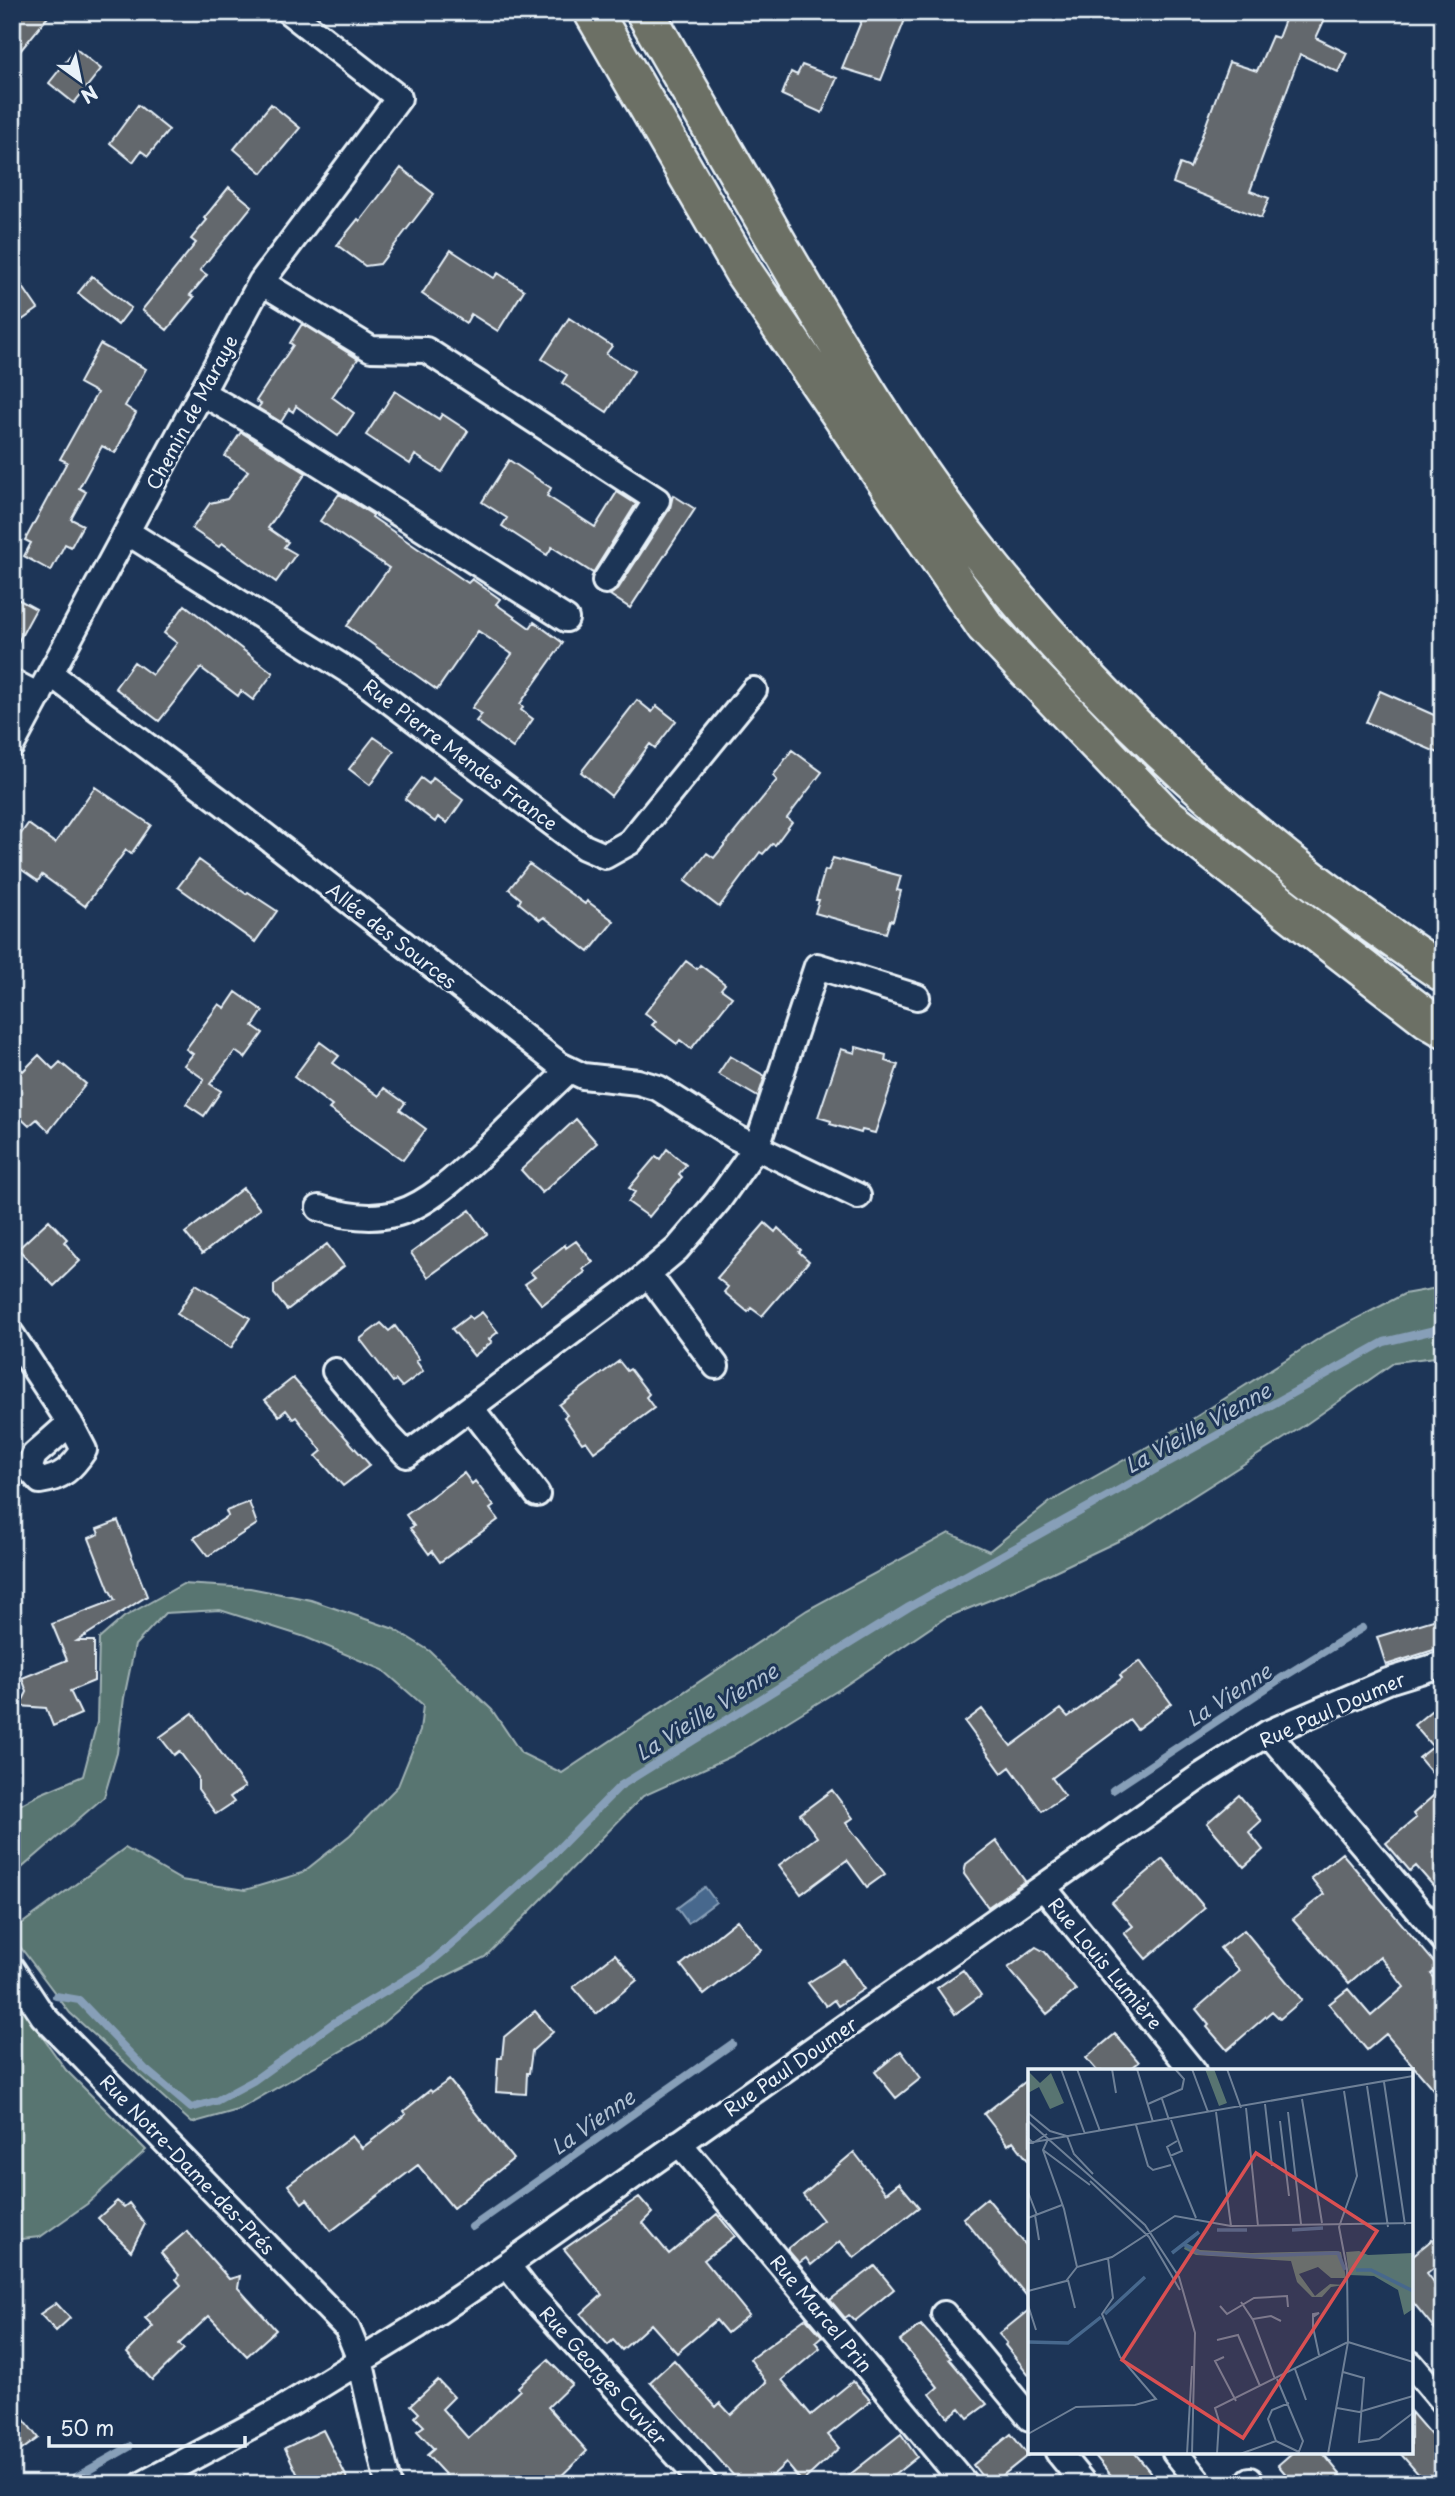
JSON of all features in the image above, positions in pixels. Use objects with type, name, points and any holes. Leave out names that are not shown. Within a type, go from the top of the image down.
[{"type":"highway","points":[[593,12],[744,273],[985,626],[1164,814],[1443,1028]]},
{"type":"highway","points":[[645,12],[852,371],[906,453],[978,551],[1042,628],[1199,787],[1288,861],[1377,928],[1443,972]]},
{"type":"street","name":"Chemin de Maraye","points":[[12,745],[261,282],[399,98],[289,12]]},
{"type":"street","points":[[261,282],[370,349],[426,350],[657,500],[605,581]]},
{"type":"street","points":[[202,393],[260,426],[566,619]]},
{"type":"street","name":"Rue Pierre Mendes France","points":[[127,532],[355,676],[584,847],[605,856],[630,842],[754,690]]},
{"type":"street","name":"Allée des Sources","points":[[12,682],[45,685],[223,803],[560,1065],[583,1076],[638,1082],[658,1088],[737,1138],[858,1196]]},
{"type":"street","points":[[335,1371],[407,1455],[677,1250],[718,1201],[757,1146],[817,966],[917,997]]},
{"type":"street","points":[[319,1208],[342,1215],[372,1217],[399,1213],[430,1196],[464,1170],[569,1070]]},
{"type":"street","points":[[648,1274],[716,1366]]},
{"type":"street","points":[[12,1335],[69,1423]]},
{"type":"street","points":[[471,1408],[537,1494]]},
{"type":"street","name":"Rue Paul Doumer","points":[[143,2484],[279,2411],[417,2326],[1199,1777],[1268,1732],[1388,1681],[1443,1664]]},
{"type":"street","points":[[1268,1732],[1443,1938]]},
{"type":"street","name":"Rue Louis Lumière","points":[[1044,1888],[1191,2069]]},
{"type":"street","name":"Rue Notre-Dame-des-Prés","points":[[12,1969],[43,2016],[347,2328],[360,2360],[388,2484]]},
{"type":"street","name":"Rue Marcel Prin","points":[[679,2143],[965,2484]]},
{"type":"street","name":"Rue Georges Cuvier","points":[[507,2265],[528,2292],[704,2484]]},
{"type":"street","points":[[944,2314],[1028,2416]]},
{"type":"street","points":[[1413,2366],[1443,2402]]},
{"type":"street","points":[[1060,2454],[1084,2484]]},
{"type":"street","points":[[1177,2454],[1199,2482],[1197,2484]]},
{"type":"green space","points":[[1443,1287],[1443,1356],[1395,1362],[1305,1425],[1135,1533],[1015,1590],[945,1618],[840,1689],[732,1756],[643,1796],[485,1957],[426,1986],[369,2035],[238,2110],[192,2123],[70,2013],[12,1936],[12,1931],[125,1848],[181,1880],[245,1890],[302,1873],[350,1835],[398,1786],[420,1731],[423,1705],[383,1670],[305,1637],[220,1610],[165,1613],[135,1645],[124,1698],[117,1753],[104,1797],[17,1872],[12,1870],[12,1809],[83,1776],[97,1722],[99,1639],[124,1617],[183,1584],[250,1588],[311,1600],[394,1629],[430,1651],[492,1710],[521,1753],[562,1773],[807,1610],[949,1533],[989,1551],[1050,1502],[1161,1439],[1323,1336],[1404,1294]]},
{"type":"green space","points":[[12,1994],[66,2070],[146,2150],[87,2204],[40,2237],[12,2240]]},
{"type":"water","points":[[705,1887],[716,1902],[688,1923],[677,1908]]},
{"type":"building","points":[[12,12],[52,12],[12,61]]},
{"type":"building","points":[[865,12],[908,12],[881,80],[842,68]]},
{"type":"building","points":[[1288,12],[1328,12],[1316,38],[1347,53],[1338,72],[1300,54],[1250,191],[1269,198],[1261,218],[1173,183],[1180,164],[1190,168],[1229,62],[1257,71],[1272,36],[1278,38]]},
{"type":"building","points":[[76,49],[101,69],[74,103],[49,83]]},
{"type":"building","points":[[802,65],[837,78],[822,113],[782,95],[791,72],[797,75]]},
{"type":"building","points":[[271,104],[300,128],[262,173],[234,149]]},
{"type":"building","points":[[138,105],[169,130],[148,156],[141,151],[133,162],[110,143]]},
{"type":"building","points":[[401,168],[434,194],[380,264],[365,266],[337,245],[358,219],[360,221]]},
{"type":"building","points":[[229,187],[252,206],[200,270],[207,275],[190,295],[194,297],[167,330],[142,310],[196,243],[191,239]]},
{"type":"building","points":[[451,250],[494,278],[498,273],[524,290],[498,331],[471,314],[466,323],[422,294]]},
{"type":"building","points":[[12,271],[38,309],[12,327]]},
{"type":"building","points":[[92,276],[131,308],[118,325],[78,293]]},
{"type":"building","points":[[569,318],[612,346],[606,354],[634,371],[607,412],[562,383],[567,375],[542,359]]},
{"type":"building","points":[[302,324],[358,359],[332,397],[354,413],[338,436],[296,406],[293,412],[289,409],[281,422],[258,408],[261,404],[256,401],[293,345],[290,343]]},
{"type":"building","points":[[100,344],[146,369],[125,406],[136,413],[115,453],[102,446],[79,488],[86,492],[71,519],[83,525],[71,547],[65,544],[51,571],[24,556],[31,543],[25,540],[67,462],[60,459],[97,393],[79,383]]},
{"type":"building","points":[[395,391],[439,419],[442,414],[468,431],[442,472],[415,455],[410,464],[366,435]]},
{"type":"building","points":[[241,432],[306,473],[268,528],[288,542],[284,547],[296,554],[276,582],[222,543],[219,547],[192,529],[210,503],[227,499],[248,471],[225,456]]},
{"type":"building","points":[[509,460],[551,488],[547,496],[595,527],[617,492],[636,504],[593,573],[552,547],[547,555],[502,526],[507,518],[482,502]]},
{"type":"building","points":[[339,494],[468,583],[472,579],[500,599],[496,604],[530,628],[534,622],[563,643],[520,704],[523,707],[521,710],[533,719],[513,748],[476,721],[482,714],[472,708],[512,654],[478,631],[437,690],[347,626],[389,568],[320,521]]},
{"type":"building","points":[[673,495],[695,509],[630,608],[610,595],[618,589],[670,508]]},
{"type":"building","points":[[12,596],[36,609],[12,653]]},
{"type":"building","points":[[185,605],[273,673],[253,700],[241,691],[238,696],[201,668],[159,721],[115,688],[134,662],[152,675],[177,643],[164,633]]},
{"type":"building","points":[[1380,691],[1443,719],[1443,755],[1366,722]]},
{"type":"building","points":[[637,700],[652,712],[657,706],[676,721],[655,748],[650,744],[611,796],[581,772]]},
{"type":"building","points":[[374,737],[394,751],[370,785],[349,769]]},
{"type":"building","points":[[792,750],[822,772],[787,818],[792,822],[775,845],[772,844],[763,854],[760,852],[719,907],[685,881],[707,853],[714,858],[777,780],[773,776]]},
{"type":"building","points":[[421,778],[429,784],[433,778],[463,800],[447,823],[438,817],[435,822],[405,799]]},
{"type":"building","points":[[95,787],[151,825],[131,854],[126,850],[85,906],[42,875],[38,881],[12,863],[12,846],[28,824],[55,843]]},
{"type":"building","points":[[833,858],[901,876],[897,890],[901,891],[893,921],[890,920],[886,933],[815,913],[825,870],[828,871]]},
{"type":"building","points":[[199,860],[246,894],[248,892],[277,911],[255,942],[178,887]]},
{"type":"building","points":[[529,864],[614,921],[589,952],[544,917],[540,920],[519,903],[521,899],[509,889]]},
{"type":"building","points":[[686,961],[697,969],[700,965],[725,984],[721,989],[732,997],[691,1049],[680,1040],[677,1044],[652,1025],[656,1021],[645,1013]]},
{"type":"building","points":[[236,992],[263,1011],[253,1026],[263,1033],[245,1058],[235,1051],[210,1084],[221,1091],[204,1116],[186,1104],[204,1079],[184,1065],[193,1054],[186,1049],[219,1004],[225,1008]]},
{"type":"building","points":[[320,1042],[339,1056],[333,1063],[379,1096],[384,1088],[405,1103],[400,1110],[426,1129],[403,1160],[329,1109],[332,1106],[294,1077]]},
{"type":"building","points":[[856,1047],[886,1055],[885,1061],[898,1065],[875,1133],[862,1130],[861,1133],[830,1124],[831,1121],[818,1117],[841,1049],[855,1053]]},
{"type":"building","points":[[39,1055],[53,1069],[60,1062],[86,1084],[49,1131],[37,1119],[29,1126],[12,1110],[12,1061],[23,1071]]},
{"type":"building","points":[[730,1056],[765,1076],[758,1097],[718,1074]]},
{"type":"building","points":[[576,1119],[597,1143],[542,1193],[521,1170]]},
{"type":"building","points":[[667,1149],[686,1165],[679,1174],[682,1177],[649,1217],[628,1202],[635,1192],[629,1188],[656,1156],[660,1159]]},
{"type":"building","points":[[243,1188],[260,1209],[202,1254],[185,1233]]},
{"type":"building","points":[[470,1210],[487,1234],[428,1277],[411,1253]]},
{"type":"building","points":[[49,1220],[67,1239],[64,1242],[80,1261],[54,1286],[18,1249]]},
{"type":"building","points":[[765,1223],[775,1232],[778,1228],[809,1261],[762,1316],[751,1308],[748,1312],[724,1292],[728,1287],[717,1278]]},
{"type":"building","points":[[576,1241],[593,1262],[583,1269],[585,1272],[542,1305],[525,1284],[535,1277],[530,1272],[565,1245],[566,1248]]},
{"type":"building","points":[[327,1244],[344,1266],[287,1310],[274,1294],[274,1285]]},
{"type":"building","points":[[196,1284],[250,1318],[231,1348],[177,1314]]},
{"type":"building","points":[[482,1312],[498,1332],[489,1339],[492,1342],[474,1356],[452,1329],[469,1316],[472,1319]]},
{"type":"building","points":[[381,1323],[389,1331],[395,1326],[419,1359],[416,1361],[423,1371],[402,1387],[396,1380],[393,1382],[360,1339]]},
{"type":"building","points":[[619,1361],[627,1371],[630,1369],[649,1394],[646,1397],[654,1408],[594,1452],[586,1441],[582,1443],[559,1405]]},
{"type":"building","points":[[293,1378],[370,1465],[343,1486],[316,1456],[322,1451],[296,1417],[293,1419],[286,1410],[279,1416],[265,1400]]},
{"type":"building","points":[[464,1473],[472,1484],[475,1481],[494,1506],[490,1509],[498,1520],[440,1562],[432,1551],[429,1554],[410,1528],[414,1526],[406,1515]]},
{"type":"building","points":[[249,1502],[257,1524],[208,1556],[194,1538],[228,1516],[226,1511]]},
{"type":"building","points":[[118,1521],[147,1596],[77,1641],[94,1641],[94,1681],[70,1691],[81,1714],[53,1726],[46,1708],[20,1706],[27,1692],[22,1678],[67,1660],[52,1624],[115,1600],[89,1538],[99,1534],[97,1529]]},
{"type":"building","points":[[1443,1617],[1443,1647],[1386,1665],[1377,1637]]},
{"type":"building","points":[[1140,1661],[1171,1703],[1137,1729],[1130,1720],[1052,1778],[1065,1796],[1042,1811],[1010,1767],[1002,1773],[965,1722],[982,1709],[1011,1746],[1061,1709],[1068,1717],[1122,1678],[1120,1675]]},
{"type":"building","points":[[1443,1701],[1443,1786],[1419,1758],[1433,1747],[1414,1725]]},
{"type":"building","points":[[193,1713],[245,1787],[230,1797],[234,1802],[216,1814],[198,1789],[198,1777],[179,1751],[174,1755],[160,1737]]},
{"type":"building","points":[[1443,1787],[1443,1897],[1416,1866],[1410,1871],[1386,1843],[1416,1818],[1413,1814]]},
{"type":"building","points":[[832,1790],[853,1818],[846,1823],[885,1874],[867,1887],[847,1860],[801,1894],[779,1865],[817,1837],[800,1814]]},
{"type":"building","points":[[1239,1795],[1261,1821],[1249,1832],[1263,1850],[1244,1867],[1207,1823]]},
{"type":"building","points":[[996,1841],[1025,1881],[988,1907],[964,1874],[966,1864]]},
{"type":"building","points":[[1342,1853],[1439,1968],[1431,1974],[1443,1988],[1443,2101],[1386,2034],[1367,2050],[1329,2004],[1348,1989],[1371,2016],[1404,1987],[1380,1956],[1349,1983],[1293,1919],[1324,1894],[1311,1878]]},
{"type":"building","points":[[1163,1859],[1205,1908],[1146,1959],[1124,1933],[1133,1926],[1112,1902]]},
{"type":"building","points":[[737,1920],[761,1950],[704,1995],[681,1965]]},
{"type":"building","points":[[1244,1930],[1302,2000],[1280,2019],[1272,2011],[1227,2050],[1196,2009],[1240,1971],[1220,1948]]},
{"type":"building","points":[[1036,1947],[1045,1952],[1076,1990],[1047,2014],[1008,1968]]},
{"type":"building","points":[[615,1954],[637,1980],[596,2014],[573,1987]]},
{"type":"building","points":[[844,1960],[864,1989],[838,2006],[834,2000],[826,2006],[808,1983]]},
{"type":"building","points":[[963,1970],[981,1995],[955,2014],[937,1988]]},
{"type":"building","points":[[535,2011],[553,2032],[532,2051],[526,2094],[496,2092],[498,2058],[502,2058],[504,2037]]},
{"type":"building","points":[[1115,2034],[1139,2062],[1130,2069],[1095,2069],[1086,2058]]},
{"type":"building","points":[[901,2051],[921,2078],[896,2098],[875,2072]]},
{"type":"building","points":[[449,2080],[513,2159],[453,2208],[418,2165],[331,2231],[307,2199],[302,2203],[288,2185],[352,2136],[362,2148],[406,2114],[404,2111],[430,2090],[432,2092]]},
{"type":"building","points":[[1028,2080],[1028,2160],[1013,2141],[1008,2145],[984,2114]]},
{"type":"building","points":[[854,2152],[886,2193],[899,2183],[919,2207],[854,2258],[840,2241],[811,2265],[806,2258],[799,2263],[787,2249],[823,2220],[803,2195]]},
{"type":"building","points":[[639,2197],[653,2213],[643,2223],[669,2254],[717,2214],[735,2236],[704,2260],[749,2315],[727,2333],[716,2320],[677,2353],[651,2324],[622,2350],[613,2340],[608,2345],[581,2314],[602,2295],[564,2249]]},
{"type":"building","points":[[987,2198],[1028,2248],[1028,2298],[963,2218]]},
{"type":"building","points":[[117,2201],[124,2207],[129,2203],[145,2224],[131,2251],[98,2218]]},
{"type":"building","points":[[187,2231],[229,2279],[240,2276],[238,2288],[276,2330],[247,2356],[209,2316],[179,2344],[184,2349],[152,2380],[127,2353],[153,2326],[145,2318],[181,2285],[176,2279],[179,2275],[161,2253]]},
{"type":"building","points":[[1443,2231],[1443,2260],[1427,2273],[1443,2294],[1443,2339],[1413,2302],[1413,2255]]},
{"type":"building","points":[[875,2266],[894,2289],[855,2321],[849,2315],[845,2318],[830,2300]]},
{"type":"building","points":[[56,2303],[70,2318],[56,2331],[40,2314]]},
{"type":"building","points":[[1028,2311],[1028,2374],[1005,2345],[1007,2343],[999,2334]]},
{"type":"building","points":[[806,2318],[822,2336],[815,2342],[820,2348],[782,2380],[811,2415],[853,2381],[871,2401],[828,2435],[839,2448],[802,2482],[786,2463],[763,2484],[741,2484],[650,2382],[674,2360],[716,2407],[720,2403],[731,2415],[766,2382],[750,2359]]},
{"type":"building","points":[[921,2325],[987,2404],[968,2418],[960,2408],[948,2417],[930,2394],[938,2387],[900,2341]]},
{"type":"building","points":[[548,2360],[572,2384],[548,2407],[587,2451],[553,2484],[454,2484],[427,2455],[434,2449],[417,2431],[424,2426],[415,2417],[419,2413],[411,2405],[438,2380],[454,2397],[442,2409],[468,2438]]},
{"type":"building","points":[[12,2404],[38,2438],[12,2457]]},
{"type":"building","points":[[1413,2414],[1443,2449],[1443,2484],[1427,2484],[1401,2454],[1413,2454]]},
{"type":"building","points":[[323,2430],[350,2484],[302,2484],[285,2448]]},
{"type":"building","points":[[901,2434],[917,2457],[883,2484],[838,2484]]},
{"type":"building","points":[[1011,2434],[1028,2455],[992,2484],[988,2484],[973,2465]]},
{"type":"building","points":[[1094,2454],[1136,2454],[1160,2484],[1118,2484]]},
{"type":"building","points":[[1291,2454],[1324,2454],[1348,2484],[1294,2484],[1278,2465]]},
{"type":"waterway","name":"La Vieille Vienne","points":[[56,1996],[79,2000],[145,2069],[191,2108],[216,2101],[253,2081],[332,2024],[424,1968],[554,1853],[620,1786],[909,1607],[1384,1342],[1443,1328]]},
{"type":"waterway","name":"La Vienne","points":[[1113,1790],[1362,1628]]},
{"type":"waterway","name":"La Vienne","points":[[472,2227],[732,2044]]},
{"type":"waterway","name":"La Vienne","points":[[64,2484],[129,2447]]}]
